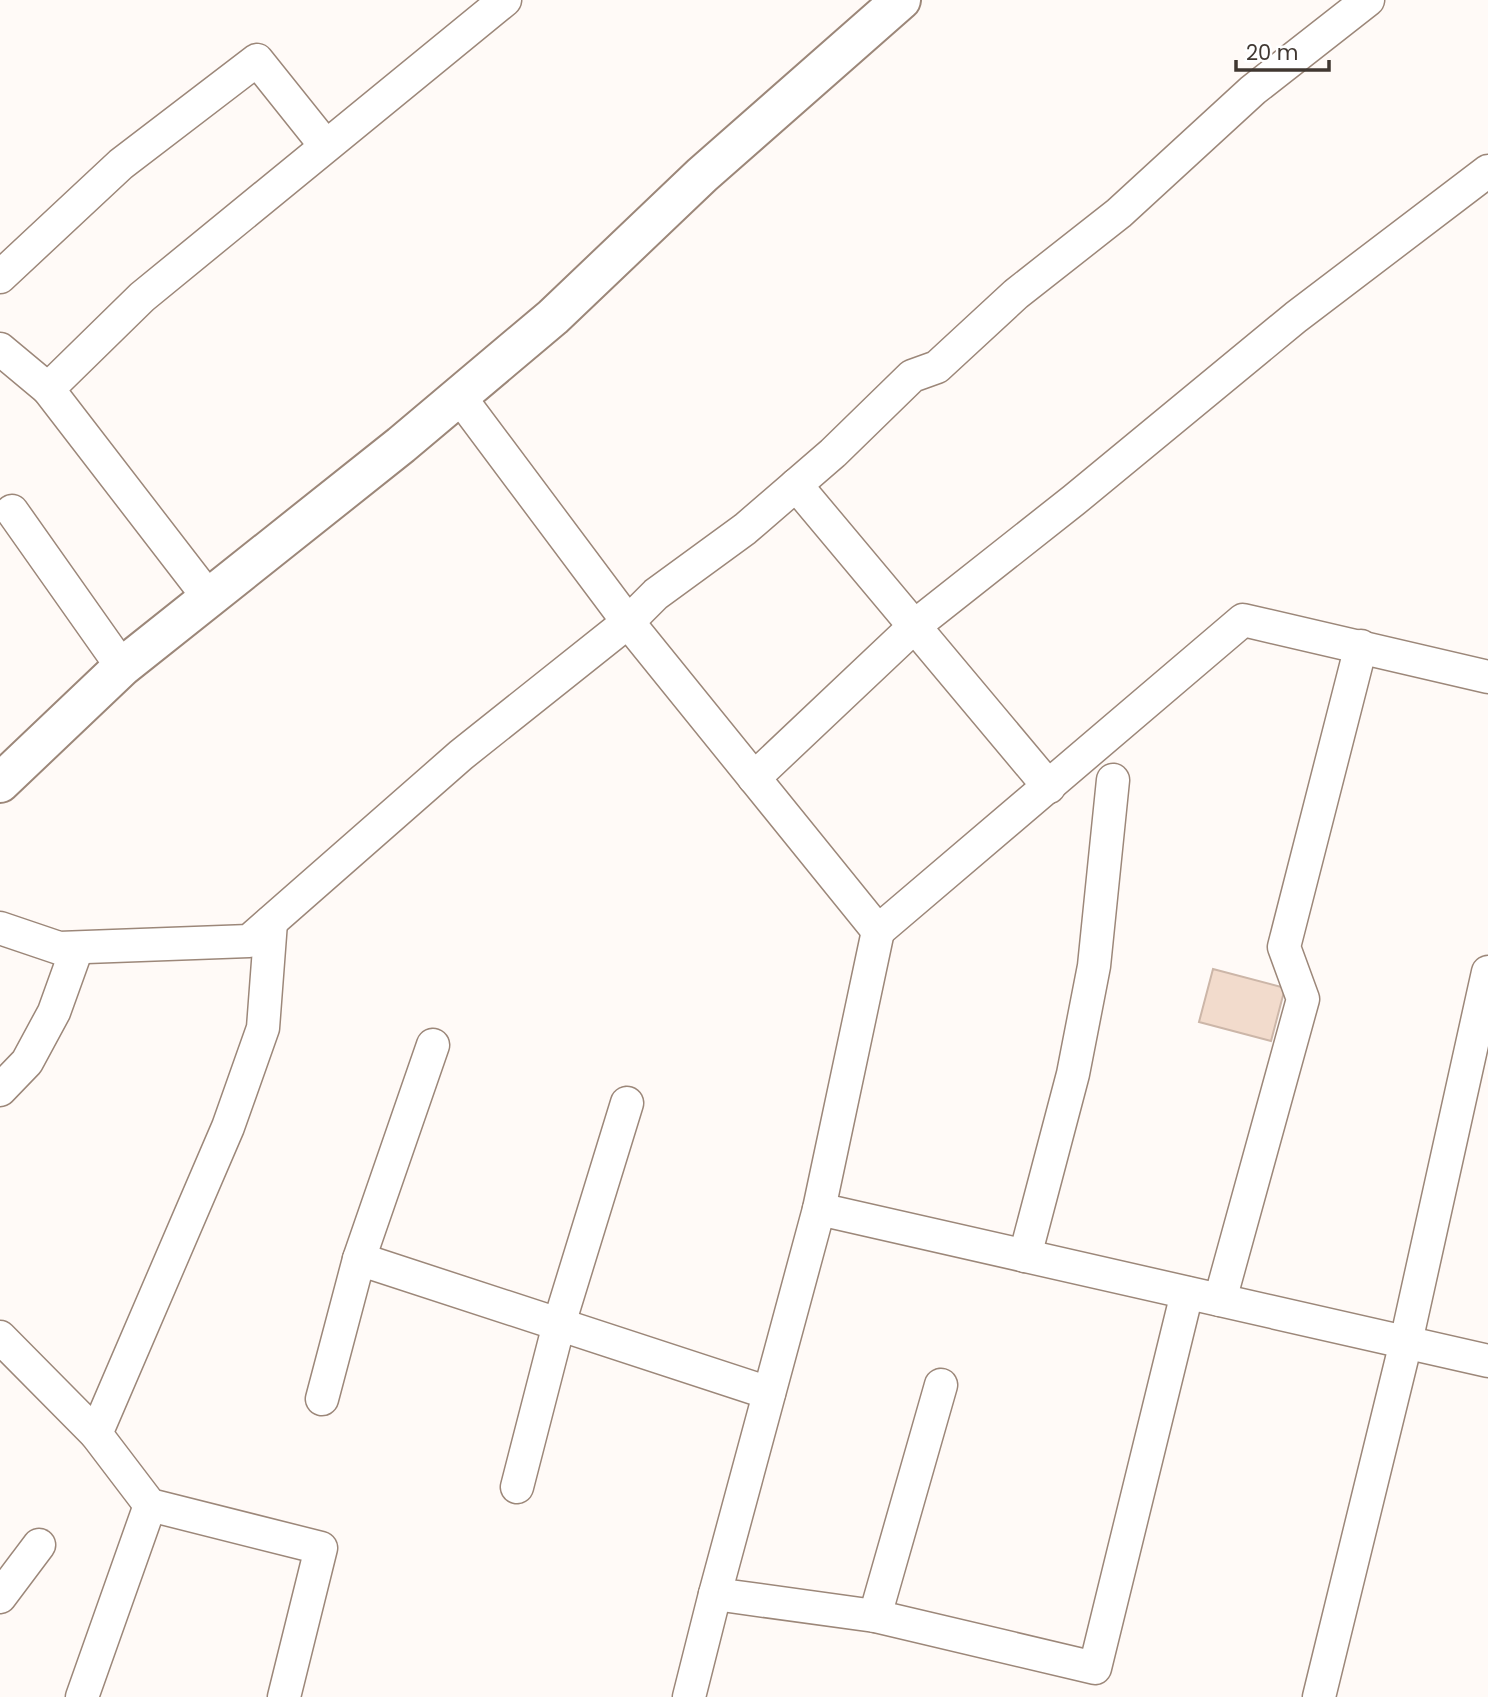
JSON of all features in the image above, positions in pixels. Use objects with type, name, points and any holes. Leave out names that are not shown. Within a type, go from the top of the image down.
[{"type":"main road","points":[[0,783],[122,667],[553,317],[702,175],[897,1]]},
{"type":"street","points":[[48,389],[142,297],[506,0]]},
{"type":"street","points":[[0,928],[59,948],[249,942],[461,755],[628,622],[656,594],[745,528],[796,485],[912,376],[937,367],[1016,294],[1119,213],[1253,90],[1368,0]]},
{"type":"street","points":[[0,277],[121,164],[257,60],[325,145]]},
{"type":"street","points":[[754,778],[916,625],[1074,500],[1296,317],[1488,171]]},
{"type":"street","points":[[0,349],[48,389],[209,598]]},
{"type":"street","points":[[459,396],[628,622],[878,931]]},
{"type":"street","points":[[796,485],[916,625],[1057,780],[1117,780],[1091,980],[1073,1074],[1025,1256]]},
{"type":"street","points":[[12,511],[122,667]]},
{"type":"street","points":[[689,1697],[819,1209],[878,931],[1243,620],[1488,677]]},
{"type":"street","points":[[1220,1300],[1303,999],[1284,947],[1361,646]]},
{"type":"street","points":[[96,1434],[228,1127],[263,1028],[271,922]]},
{"type":"street","points":[[0,1090],[27,1062],[54,1012],[76,948]]},
{"type":"street","points":[[1319,1697],[1406,1342],[1488,972]]},
{"type":"street","points":[[322,1399],[359,1259],[433,1045]]},
{"type":"street","points":[[517,1487],[559,1324],[627,1103]]},
{"type":"street","points":[[819,1209],[1488,1361]]},
{"type":"street","points":[[359,1259],[769,1393]]},
{"type":"street","points":[[715,1594],[875,1616],[1094,1668],[1187,1293]]},
{"type":"street","points":[[0,1337],[96,1434],[150,1506],[321,1548],[284,1697]]},
{"type":"street","points":[[875,1616],[941,1385]]},
{"type":"street","points":[[82,1697],[150,1506]]},
{"type":"street","points":[[0,1597],[39,1545]]},
{"type":"building","points":[[1213,969],[1285,988],[1271,1041],[1199,1022]]}]
